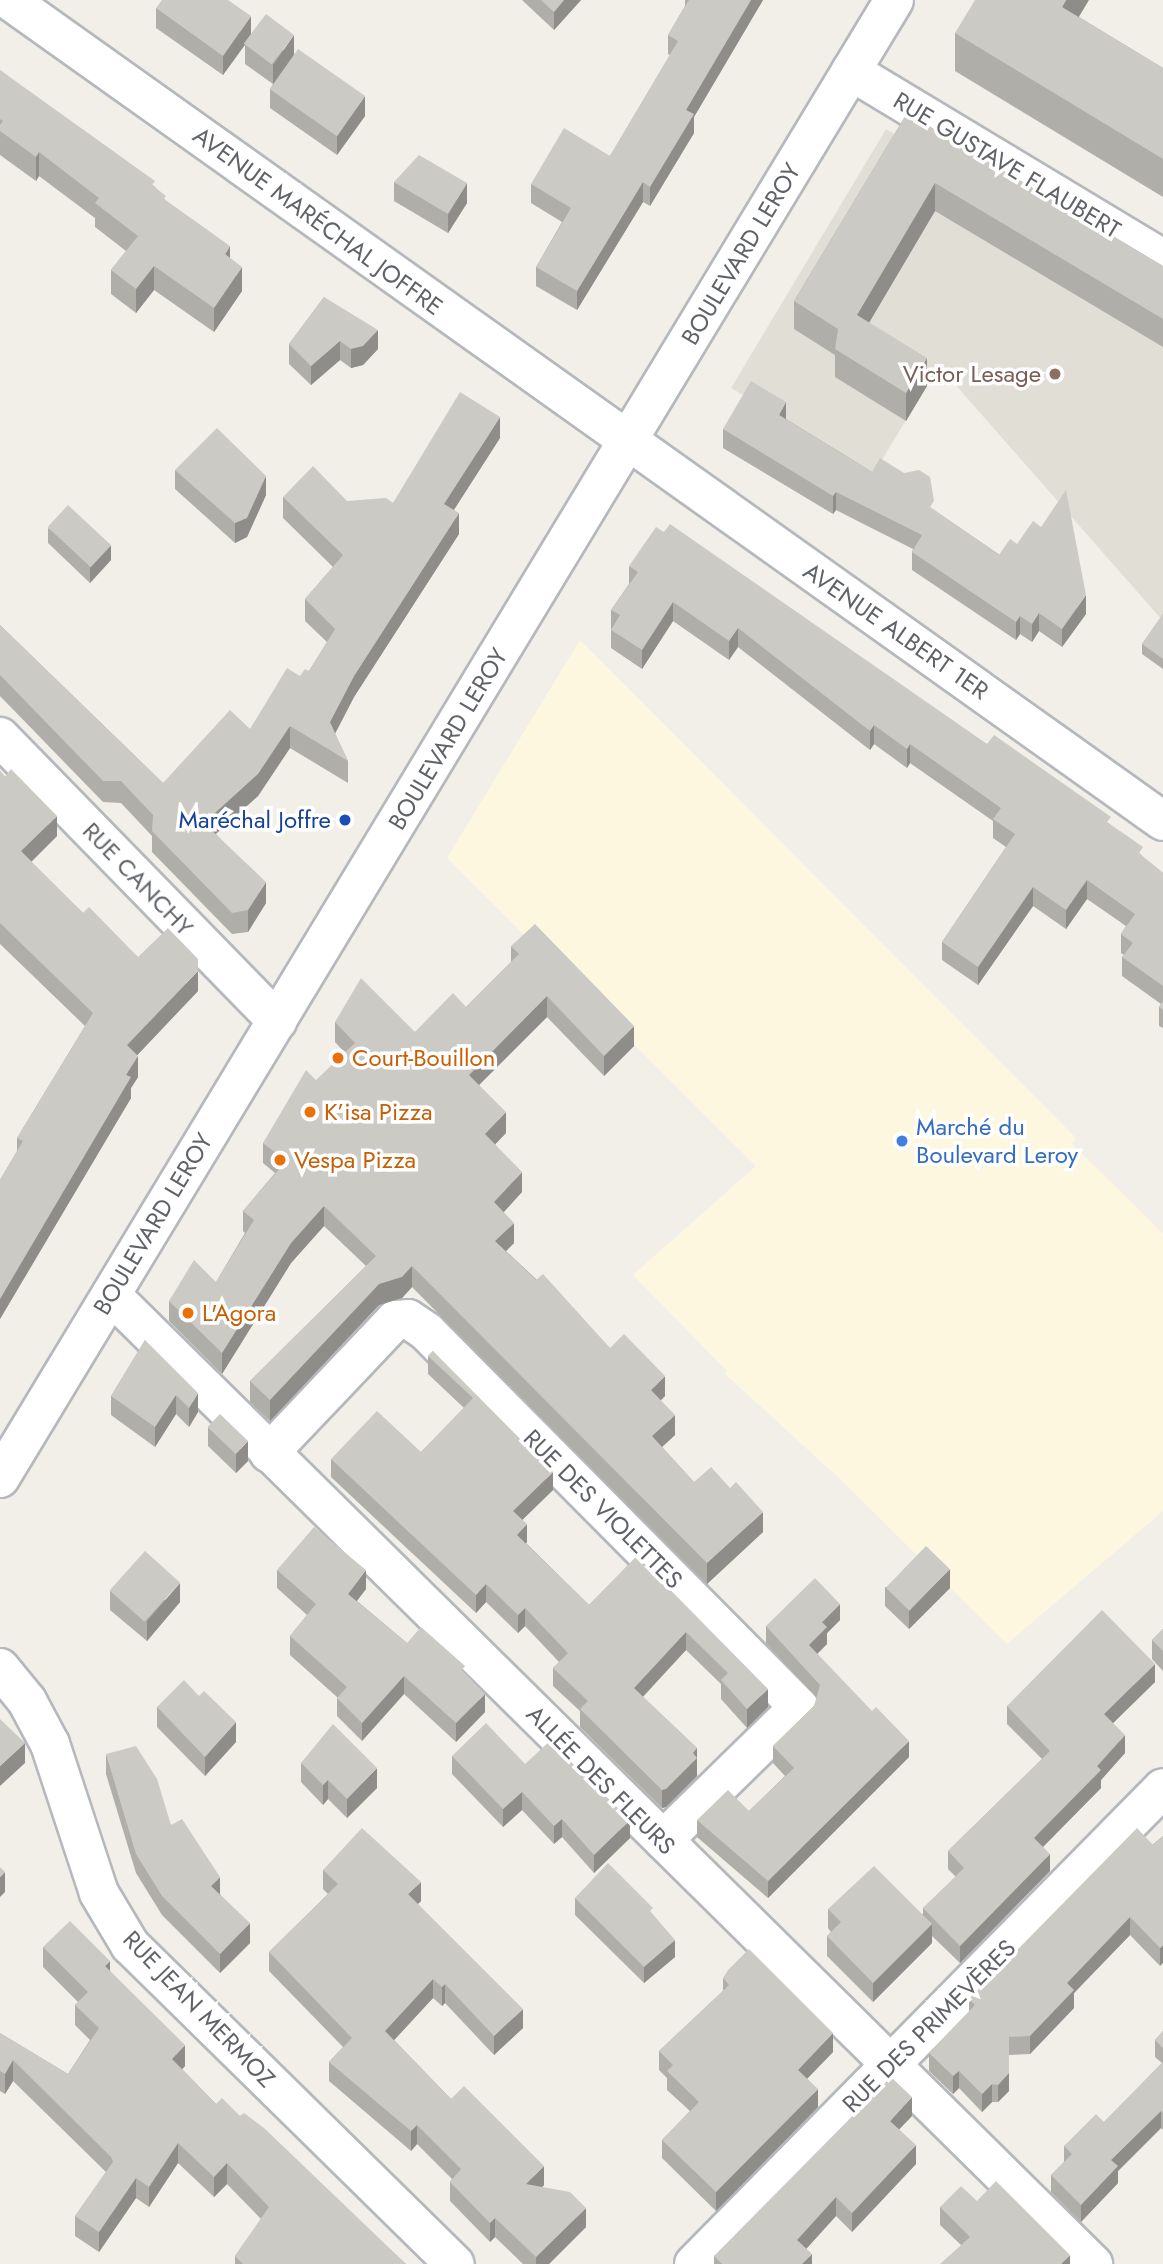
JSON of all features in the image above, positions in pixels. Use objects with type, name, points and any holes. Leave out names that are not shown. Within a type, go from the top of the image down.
[{"type":"street","name":"AVENUE MARÉCHAL JOFFRE","points":[[9,0],[628,442]]},
{"type":"street","name":"BOULEVARD LEROY","points":[[0,1478],[894,0]]},
{"type":"street","name":"RUE GUSTAVE FLAUBERT","points":[[851,71],[1163,259]]},
{"type":"street","name":"AVENUE ALBERT 1ER","points":[[628,442],[1163,821]]},
{"type":"street","name":"RUE CANCHY","points":[[0,737],[277,1021]]},
{"type":"street","name":"ALLÉE DES FLEURS","points":[[111,1295],[1093,2264]]},
{"type":"street","name":"RUE DES VIOLETTES","points":[[269,1453],[395,1320],[408,1319],[427,1332],[799,1707],[663,1840]]},
{"type":"street","name":"RUE JEAN MERMOZ","points":[[0,1668],[27,1700],[50,1744],[99,1893],[130,1945],[455,2264]]},
{"type":"street","name":"RUE DES PRIMEVÈRES","points":[[694,2264],[1163,1788]]},
{"type":"shaded area","name":"Victor Lesage","points":[[886,129],[1163,292],[1163,621],[939,366],[874,473],[731,388]]},
{"type":"shaded area","name":"Marché du Boulevard Leroy","points":[[580,640],[1076,1138],[1072,1144],[1163,1234],[1163,1511],[1007,1644],[840,1479],[725,1374],[727,1371],[633,1275],[756,1166],[447,858]]},
{"type":"building","points":[[162,0],[228,0],[251,16],[223,56],[156,8]]},
{"type":"building","points":[[541,0],[564,0],[554,12]]},
{"type":"building","points":[[689,0],[751,0],[686,110],[694,114],[650,187],[643,182],[577,291],[536,267],[571,208],[531,184],[564,128],[610,156],[678,41],[668,35]]},
{"type":"building","points":[[975,0],[1066,0],[1062,7],[1163,68],[1163,159],[955,33]]},
{"type":"building","points":[[266,14],[294,35],[272,65],[244,44]]},
{"type":"building","points":[[298,49],[365,96],[337,136],[270,89]]},
{"type":"building","points":[[0,70],[155,181],[152,185],[166,196],[164,199],[230,246],[225,254],[242,267],[214,308],[154,266],[136,289],[111,270],[138,236],[95,203],[99,198],[39,152],[36,157],[0,131],[3,121],[0,119]]},
{"type":"building","points":[[907,113],[1163,266],[1163,319],[935,183],[857,315],[927,358],[906,393],[835,349],[838,329],[794,301]]},
{"type":"building","points":[[419,155],[467,183],[448,214],[394,182]]},
{"type":"building","points":[[324,297],[378,330],[363,346],[351,349],[340,341],[311,366],[289,344]]},
{"type":"building","points":[[751,381],[786,402],[779,415],[872,472],[880,458],[904,473],[919,470],[930,477],[934,501],[930,507],[999,555],[1010,539],[1017,544],[1033,521],[1041,527],[1066,490],[1086,595],[1062,629],[1039,613],[1032,624],[1020,616],[1016,622],[912,552],[922,535],[836,492],[833,496],[723,429]]},
{"type":"building","points":[[460,392],[500,417],[444,504],[459,513],[354,676],[330,722],[348,761],[290,726],[258,774],[204,823],[266,882],[248,910],[232,913],[152,831],[153,815],[121,781],[103,781],[0,675],[0,625],[163,783],[230,710],[250,729],[287,668],[300,676],[305,669],[309,671],[335,629],[305,599],[343,555],[283,497],[313,466],[347,501],[386,498],[393,503]]},
{"type":"building","points":[[217,428],[266,476],[247,518],[235,523],[175,470]]},
{"type":"building","points":[[68,505],[111,545],[91,567],[48,527]]},
{"type":"building","points":[[670,524],[987,744],[994,735],[1111,817],[1107,822],[1143,847],[1139,853],[1163,873],[1163,986],[1122,957],[1133,943],[1121,934],[1135,914],[1087,880],[1066,910],[1033,887],[978,967],[942,942],[1015,834],[993,819],[1001,808],[910,744],[907,749],[874,725],[870,731],[738,628],[729,641],[673,602],[642,650],[611,630],[620,615],[611,610],[638,572],[629,566],[656,527],[664,532]]},
{"type":"building","points":[[1163,614],[1163,659],[1142,644]]},
{"type":"building","points":[[11,769],[57,816],[21,851],[83,913],[89,907],[138,957],[168,928],[198,959],[198,971],[127,1045],[138,1056],[126,1075],[131,1077],[0,1299],[0,1180],[23,1141],[17,1138],[93,1013],[0,923],[0,771],[5,777]]},
{"type":"building","points":[[535,924],[634,1026],[604,1056],[547,996],[469,1075],[506,1112],[485,1134],[522,1172],[494,1202],[514,1223],[495,1241],[536,1280],[543,1274],[610,1348],[624,1334],[665,1376],[651,1390],[675,1415],[652,1436],[694,1482],[711,1467],[730,1488],[736,1482],[763,1512],[707,1563],[412,1266],[402,1277],[379,1284],[270,1400],[250,1381],[376,1256],[324,1206],[291,1243],[222,1353],[169,1301],[194,1260],[216,1282],[254,1220],[243,1211],[286,1161],[263,1143],[306,1070],[316,1080],[355,1043],[335,1022],[361,978],[415,1032],[453,993],[466,1007],[519,954],[511,946]]},
{"type":"building","points":[[145,1340],[198,1393],[189,1408],[176,1395],[155,1427],[111,1396]]},
{"type":"building","points":[[433,1351],[553,1472],[513,1511],[527,1524],[517,1535],[589,1605],[637,1556],[768,1689],[747,1709],[721,1680],[728,1673],[686,1632],[634,1688],[697,1748],[693,1753],[697,1758],[666,1789],[662,1790],[580,1709],[588,1701],[553,1668],[568,1653],[525,1608],[518,1615],[486,1584],[476,1595],[331,1459],[377,1411],[421,1452],[473,1398],[428,1356]]},
{"type":"building","points":[[220,1414],[248,1441],[236,1454],[207,1427]]},
{"type":"building","points":[[314,1527],[366,1570],[348,1594],[407,1643],[421,1627],[465,1666],[462,1670],[485,1694],[456,1723],[404,1676],[362,1723],[337,1698],[347,1687],[290,1636],[316,1604],[277,1570]]},
{"type":"building","points":[[926,1546],[950,1569],[909,1611],[886,1588]]},
{"type":"building","points":[[145,1551],[180,1582],[144,1622],[110,1590]]},
{"type":"building","points":[[815,1578],[840,1604],[822,1622],[827,1627],[809,1645],[872,1711],[876,1707],[909,1741],[768,1881],[697,1820],[728,1790],[749,1811],[794,1768],[773,1746],[814,1706],[820,1685],[766,1626]]},
{"type":"building","points":[[1102,1610],[1155,1664],[1104,1714],[1125,1735],[1097,1766],[1101,1770],[1034,1838],[1050,1854],[960,1946],[923,1908],[964,1868],[948,1851],[1050,1751],[1007,1706]]},
{"type":"building","points":[[1163,1629],[1163,1651],[1152,1640]]},
{"type":"building","points":[[184,1680],[199,1696],[204,1691],[236,1722],[205,1757],[157,1707]]},
{"type":"building","points":[[0,1719],[25,1743],[0,1766]]},
{"type":"building","points":[[486,1723],[525,1764],[550,1741],[630,1820],[594,1855],[562,1819],[554,1826],[522,1792],[503,1809],[452,1756]]},
{"type":"building","points":[[333,1724],[377,1768],[347,1799],[328,1780],[323,1785],[301,1763]]},
{"type":"building","points":[[136,1746],[157,1779],[171,1825],[182,1819],[220,1877],[211,1886],[250,1923],[220,1954],[162,1896],[136,1854],[106,1754]]},
{"type":"building","points":[[362,1828],[421,1882],[408,1894],[523,2009],[494,2036],[445,1984],[442,1987],[433,1979],[385,2031],[451,2099],[464,2086],[544,2166],[526,2184],[570,2192],[586,2208],[536,2257],[495,2218],[490,2223],[450,2182],[461,2169],[417,2125],[411,2131],[329,2062],[352,2038],[269,1952],[338,1884],[323,1870]]},
{"type":"building","points":[[1137,1828],[1153,1845],[1163,1836],[1163,1945],[1160,1948],[1130,1917],[1067,1983],[1074,1990],[1030,2036],[1009,2037],[1009,2073],[998,2085],[992,2084],[982,2094],[959,2071],[953,2076],[929,2053],[975,2005],[969,1999]]},
{"type":"building","points":[[608,1863],[653,1908],[650,1911],[675,1940],[644,1967],[575,1898]]},
{"type":"building","points":[[874,1866],[932,1924],[873,1983],[827,1936],[841,1922],[828,1909]]},
{"type":"building","points":[[70,1921],[110,1961],[105,1966],[185,2045],[172,2059],[216,2104],[222,2098],[240,2116],[244,2113],[264,2128],[406,2264],[243,2264],[235,2256],[269,2207],[227,2163],[214,2177],[178,2143],[149,2187],[136,2178],[99,2232],[75,2216],[113,2162],[111,2157],[13,2060],[5,2074],[0,2071],[0,2033],[68,2074],[99,2028],[75,2005],[88,1992],[43,1947]]},
{"type":"building","points":[[749,1949],[833,2033],[798,2070],[818,2089],[716,2192],[662,2140],[699,2102],[667,2071],[673,2065],[659,2051],[729,1985],[723,1978]]},
{"type":"building","points":[[1163,2031],[1163,2048],[1155,2040]]},
{"type":"building","points":[[1163,2062],[1163,2113],[1161,2111],[1111,2160],[1118,2166],[1081,2205],[1051,2175],[1072,2154],[1064,2146],[1096,2114],[1104,2122]]},
{"type":"building","points":[[891,2077],[912,2097],[890,2121],[916,2145],[852,2213],[836,2197],[797,2240],[812,2254],[802,2264],[722,2264],[714,2256]]},
{"type":"building","points":[[996,2181],[1070,2255],[1061,2264],[940,2264],[970,2237],[940,2207],[961,2186],[977,2201]]},
{"type":"place","name":"Victor Lesage","points":[[1055,374]]},
{"type":"place","name":"Maréchal Joffre","points":[[345,820]]},
{"type":"place","name":"Court-Bouillon","points":[[338,1058]]},
{"type":"place","name":"K’isa Pizza","points":[[310,1112]]},
{"type":"place","name":"Marché du Boulevard Leroy","points":[[902,1141]]},
{"type":"place","name":"Vespa Pizza","points":[[280,1160]]},
{"type":"place","name":"L'Agora","points":[[188,1313]]}]
